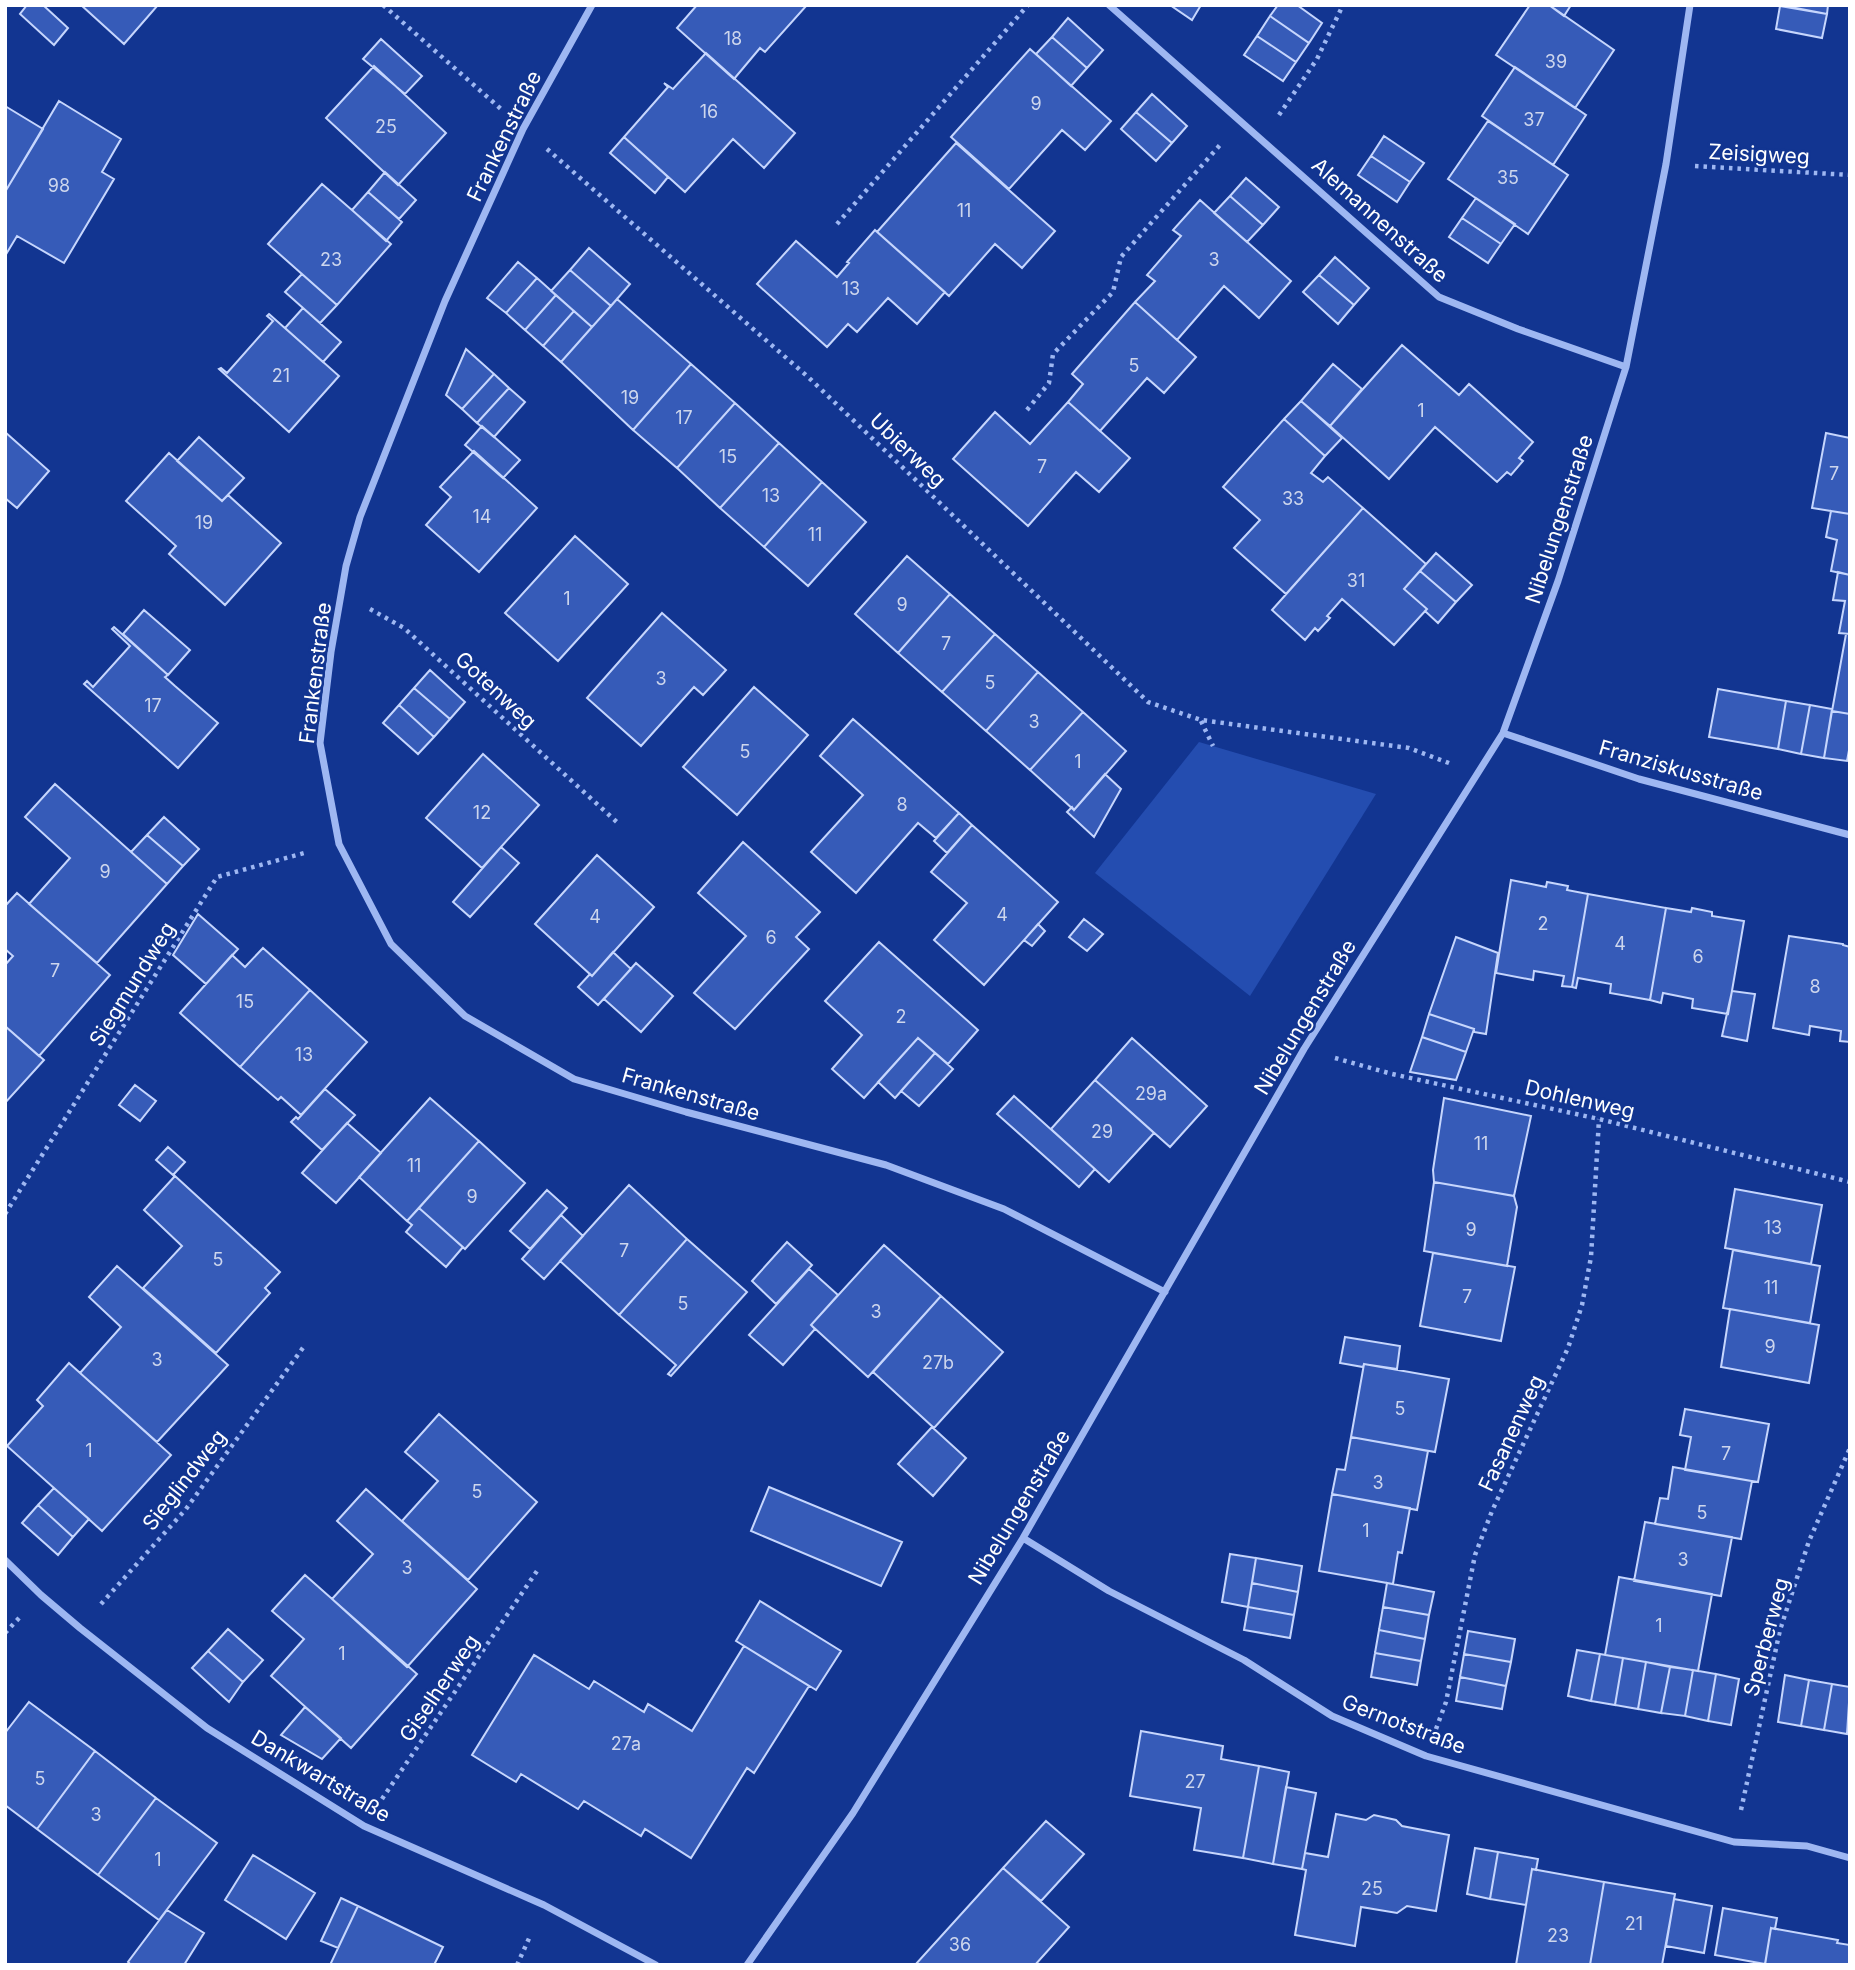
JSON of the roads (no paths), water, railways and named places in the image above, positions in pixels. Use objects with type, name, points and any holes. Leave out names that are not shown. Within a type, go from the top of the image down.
[{"type":"street","name":"Frankenstraße","points":[[593,5],[523,129],[445,301],[365,505],[346,566],[331,652],[320,743],[339,844],[391,944],[465,1016],[574,1079],[886,1165],[1004,1209],[1165,1292]]},
{"type":"street","name":"Alemannenstraße","points":[[1109,5],[1439,297],[1518,329],[1626,367]]},
{"type":"street","name":"Nibelungenstraße","points":[[747,1965],[853,1813],[1023,1538],[1304,1049],[1503,733],[1558,581],[1626,367],[1666,164],[1690,5]]},
{"type":"street","name":"Franziskusstraße","points":[[1503,733],[1639,779],[1850,835]]},
{"type":"street","name":"Gernotstraße","points":[[1023,1538],[1109,1591],[1244,1660],[1332,1716],[1426,1756],[1734,1842],[1807,1846],[1850,1858]]},
{"type":"street","name":"Dankwartstraße","points":[[5,1560],[80,1628],[207,1728],[364,1826],[544,1905],[656,1965]]}]
